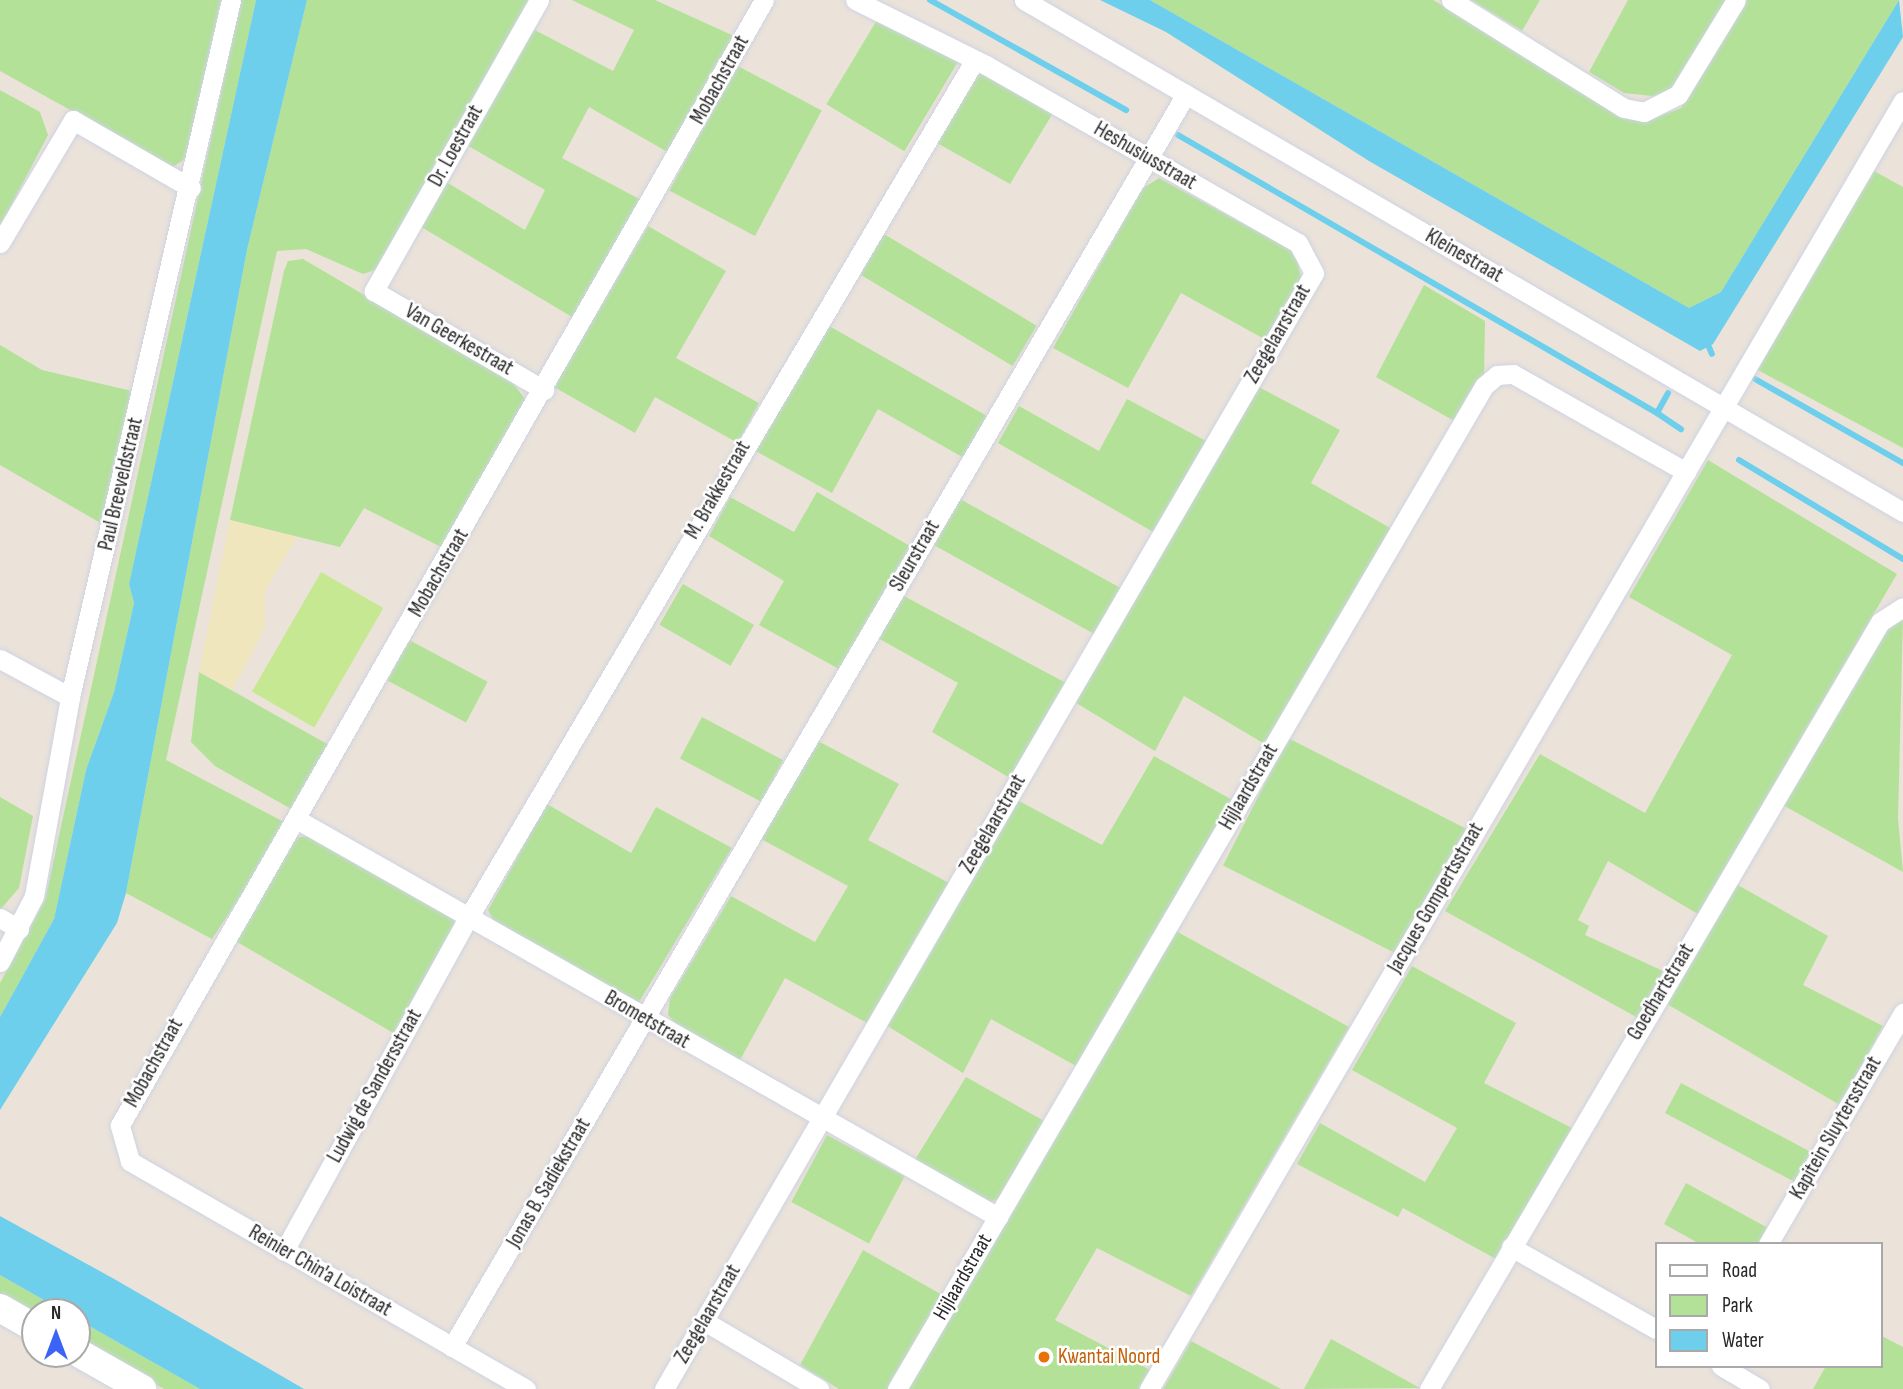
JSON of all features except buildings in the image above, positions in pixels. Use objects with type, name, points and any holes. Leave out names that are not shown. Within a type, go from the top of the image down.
[{"type":"street","name":"Paul Breeveldstraat","points":[[0,962],[34,896],[70,697],[191,188],[231,0]]},
{"type":"street","name":"Dr. Loestraat","points":[[374,291],[539,0]]},
{"type":"street","name":"Mobachstraat","points":[[120,1146],[120,1125],[298,820],[764,0]]},
{"type":"street","name":"Heshusiusstraat","points":[[855,0],[1148,158],[1298,243],[1311,257]]},
{"type":"street","name":"Kleinestraat","points":[[1024,0],[1903,512]]},
{"type":"street","points":[[1451,0],[1624,108],[1644,112],[1678,95],[1737,0]]},
{"type":"street","name":"M. Brakkestraat","points":[[467,920],[973,63]]},
{"type":"street","name":"Sleurstraat","points":[[645,1018],[1186,94]]},
{"type":"street","name":"Jacques Gompertsstraat","points":[[1149,1389],[1686,472],[1721,406],[1903,101]]},
{"type":"street","points":[[0,243],[73,120],[191,188]]},
{"type":"street","name":"Zeegelaarstraat","points":[[664,1389],[1314,273],[1311,257]]},
{"type":"street","name":"Van Geerkestraat","points":[[374,291],[544,390]]},
{"type":"street","name":"Hijlaardstraat","points":[[897,1389],[1484,386],[1497,375],[1513,374],[1686,472]]},
{"type":"street","name":"Goedhartstraat","points":[[1429,1389],[1880,622],[1903,607]]},
{"type":"street","points":[[0,659],[70,697]]},
{"type":"street","name":"Brometstraat","points":[[298,820],[467,920],[998,1217]]},
{"type":"street","points":[[0,918],[19,929]]},
{"type":"street","name":"Ludwig de Sandersstraat","points":[[284,1251],[467,920]]},
{"type":"street","name":"Kapitein Sluytersstraat","points":[[1769,1242],[1903,1013]]},
{"type":"street","name":"Jonas B. Sadiekstraat","points":[[452,1347],[645,1018]]},
{"type":"street","name":"Reinier Chin'a Loistraat","points":[[120,1146],[130,1161],[526,1389]]},
{"type":"street","points":[[1511,1247],[1654,1328]]},
{"type":"street","points":[[0,1308],[21,1320]]},
{"type":"street","points":[[704,1321],[819,1389]]},
{"type":"street","points":[[91,1360],[142,1389]]},
{"type":"street","points":[[1724,1368],[1760,1389]]},
{"type":"green space","points":[[0,0],[221,0],[186,158],[173,167],[0,71]]},
{"type":"green space","points":[[241,0],[256,0],[129,584],[134,603],[114,692],[86,770],[54,919],[0,1017],[0,983],[45,900]]},
{"type":"green space","points":[[307,0],[533,0],[378,269],[363,274],[306,249],[277,251],[166,760],[284,822],[281,836],[212,939],[126,893],[247,250]]},
{"type":"green space","points":[[572,0],[655,0],[736,37],[671,154],[589,107],[562,158],[645,202],[577,320],[418,225],[443,180],[525,230],[545,190],[465,144],[533,29],[613,71],[634,30]]},
{"type":"green space","points":[[1150,0],[1433,0],[1643,122],[1681,108],[1746,0],[1899,0],[1721,292],[1689,308]]},
{"type":"green space","points":[[1471,0],[1540,0],[1522,31]]},
{"type":"green space","points":[[1628,0],[1728,0],[1676,87],[1662,97],[1624,93],[1589,72]]},
{"type":"green space","points":[[883,10],[961,57],[904,151],[826,104]]},
{"type":"green space","points":[[736,65],[822,111],[755,236],[669,190]]},
{"type":"green space","points":[[981,74],[1053,113],[1010,184],[930,139],[969,79]]},
{"type":"green space","points":[[0,90],[40,112],[48,135],[0,227]]},
{"type":"green space","points":[[1874,171],[1903,187],[1903,448],[1756,369]]},
{"type":"green space","points":[[1159,178],[1295,252],[1302,281],[1268,341],[1181,293],[1128,388],[1053,348],[1142,189]]},
{"type":"green space","points":[[648,226],[726,271],[676,358],[759,403],[738,443],[655,397],[635,433],[554,387]]},
{"type":"green space","points":[[879,231],[1037,326],[1013,366],[855,271]]},
{"type":"green space","points":[[303,259],[512,382],[529,404],[443,548],[364,508],[340,547],[230,520],[284,271],[288,261]]},
{"type":"green space","points":[[1424,285],[1485,321],[1484,379],[1458,423],[1376,377]]},
{"type":"green space","points":[[824,323],[987,416],[964,458],[878,409],[832,493],[754,450]]},
{"type":"green space","points":[[0,345],[42,370],[136,392],[104,525],[0,465]]},
{"type":"green space","points":[[1257,386],[1340,430],[1311,483],[1392,529],[1268,746],[1184,696],[1155,751],[1073,701]]},
{"type":"green space","points":[[1127,399],[1206,441],[1155,533],[998,443],[1019,406],[1099,451]]},
{"type":"green space","points":[[1708,460],[1897,574],[1698,914],[1608,861],[1578,920],[1589,926],[1585,935],[1663,971],[1638,1018],[1445,911],[1540,754],[1645,813],[1732,655],[1629,597]]},
{"type":"green space","points":[[817,492],[910,546],[839,669],[759,625],[784,581],[709,536],[730,497],[794,532]]},
{"type":"green space","points":[[960,499],[1122,589],[1096,635],[934,545]]},
{"type":"green space","points":[[321,572],[383,608],[314,728],[252,692]]},
{"type":"green space","points":[[683,584],[754,625],[731,666],[660,625]]},
{"type":"green space","points":[[904,596],[1066,683],[1010,778],[932,732],[958,683],[878,638]]},
{"type":"green space","points":[[1903,616],[1898,819],[1903,872],[1781,804],[1884,625]]},
{"type":"green space","points":[[409,640],[488,682],[466,722],[387,681]]},
{"type":"green space","points":[[199,672],[329,745],[293,810],[215,766],[191,742]]},
{"type":"green space","points":[[702,717],[783,760],[761,802],[680,758]]},
{"type":"green space","points":[[1288,738],[1466,829],[1401,956],[1223,865]]},
{"type":"green space","points":[[818,741],[899,784],[868,840],[951,884],[869,1024],[785,978],[740,1060],[679,1028],[668,1015],[670,998],[731,896],[815,942],[848,886],[759,838]]},
{"type":"green space","points":[[1154,756],[1234,801],[1078,1067],[991,1019],[963,1073],[886,1025],[1017,800],[1102,845]]},
{"type":"green space","points":[[0,797],[33,816],[19,888],[0,910]]},
{"type":"green space","points":[[547,804],[631,853],[656,807],[732,848],[639,1002],[626,1003],[498,929],[488,910]]},
{"type":"green space","points":[[310,836],[455,920],[456,930],[395,1034],[232,939],[297,837]]},
{"type":"green space","points":[[1736,884],[1828,936],[1803,985],[1883,1026],[1840,1105],[1667,1004]]},
{"type":"green space","points":[[1176,931],[1349,1027],[1191,1296],[1097,1248],[1055,1320],[1150,1370],[1139,1389],[908,1389]]},
{"type":"green space","points":[[1412,966],[1516,1023],[1484,1083],[1572,1128],[1496,1259],[1403,1208],[1398,1217],[1297,1164],[1320,1123],[1425,1182],[1457,1128],[1352,1070]]},
{"type":"green space","points":[[966,1077],[1046,1122],[1002,1197],[991,1202],[913,1163]]},
{"type":"green space","points":[[1681,1083],[1812,1152],[1796,1183],[1665,1113]]},
{"type":"green space","points":[[827,1135],[905,1176],[869,1243],[791,1202]]},
{"type":"green space","points":[[1686,1183],[1768,1228],[1761,1242],[1696,1242],[1664,1224]]},
{"type":"green space","points":[[863,1250],[944,1296],[891,1389],[839,1389],[800,1365]]},
{"type":"green space","points":[[0,1275],[40,1298],[21,1298],[21,1305],[0,1295]]},
{"type":"green space","points":[[91,1327],[200,1389],[164,1389],[91,1347]]},
{"type":"green space","points":[[1882,1336],[1903,1347],[1903,1389],[1813,1389],[1825,1368],[1882,1368]]},
{"type":"green space","points":[[1331,1339],[1420,1388],[1304,1389]]},
{"type":"green space","points":[[1191,1341],[1281,1389],[1163,1389]]},
{"type":"sand","points":[[230,520],[297,537],[265,591],[265,628],[232,690],[199,672]]},
{"type":"water","points":[[256,0],[307,0],[247,250],[126,893],[117,923],[0,1110],[0,1017],[54,919],[86,770],[114,692],[134,603],[129,584]]},
{"type":"water","points":[[1100,0],[1150,0],[1689,308],[1721,292],[1899,0],[1903,37],[1713,344],[1700,351],[1369,161],[1166,32]]},
{"type":"water","points":[[0,1216],[304,1389],[200,1389],[91,1327],[91,1298],[40,1298],[0,1275]]},
{"type":"waterway","points":[[930,0],[1126,110]]},
{"type":"waterway","points":[[1178,135],[1657,413],[1668,393]]},
{"type":"waterway","points":[[1706,340],[1712,354]]},
{"type":"waterway","points":[[1755,379],[1903,463]]},
{"type":"waterway","points":[[1657,413],[1681,429]]},
{"type":"waterway","points":[[1739,460],[1903,559]]},
{"type":"place","name":"Kwantai Noord","points":[[1044,1357]]}]
